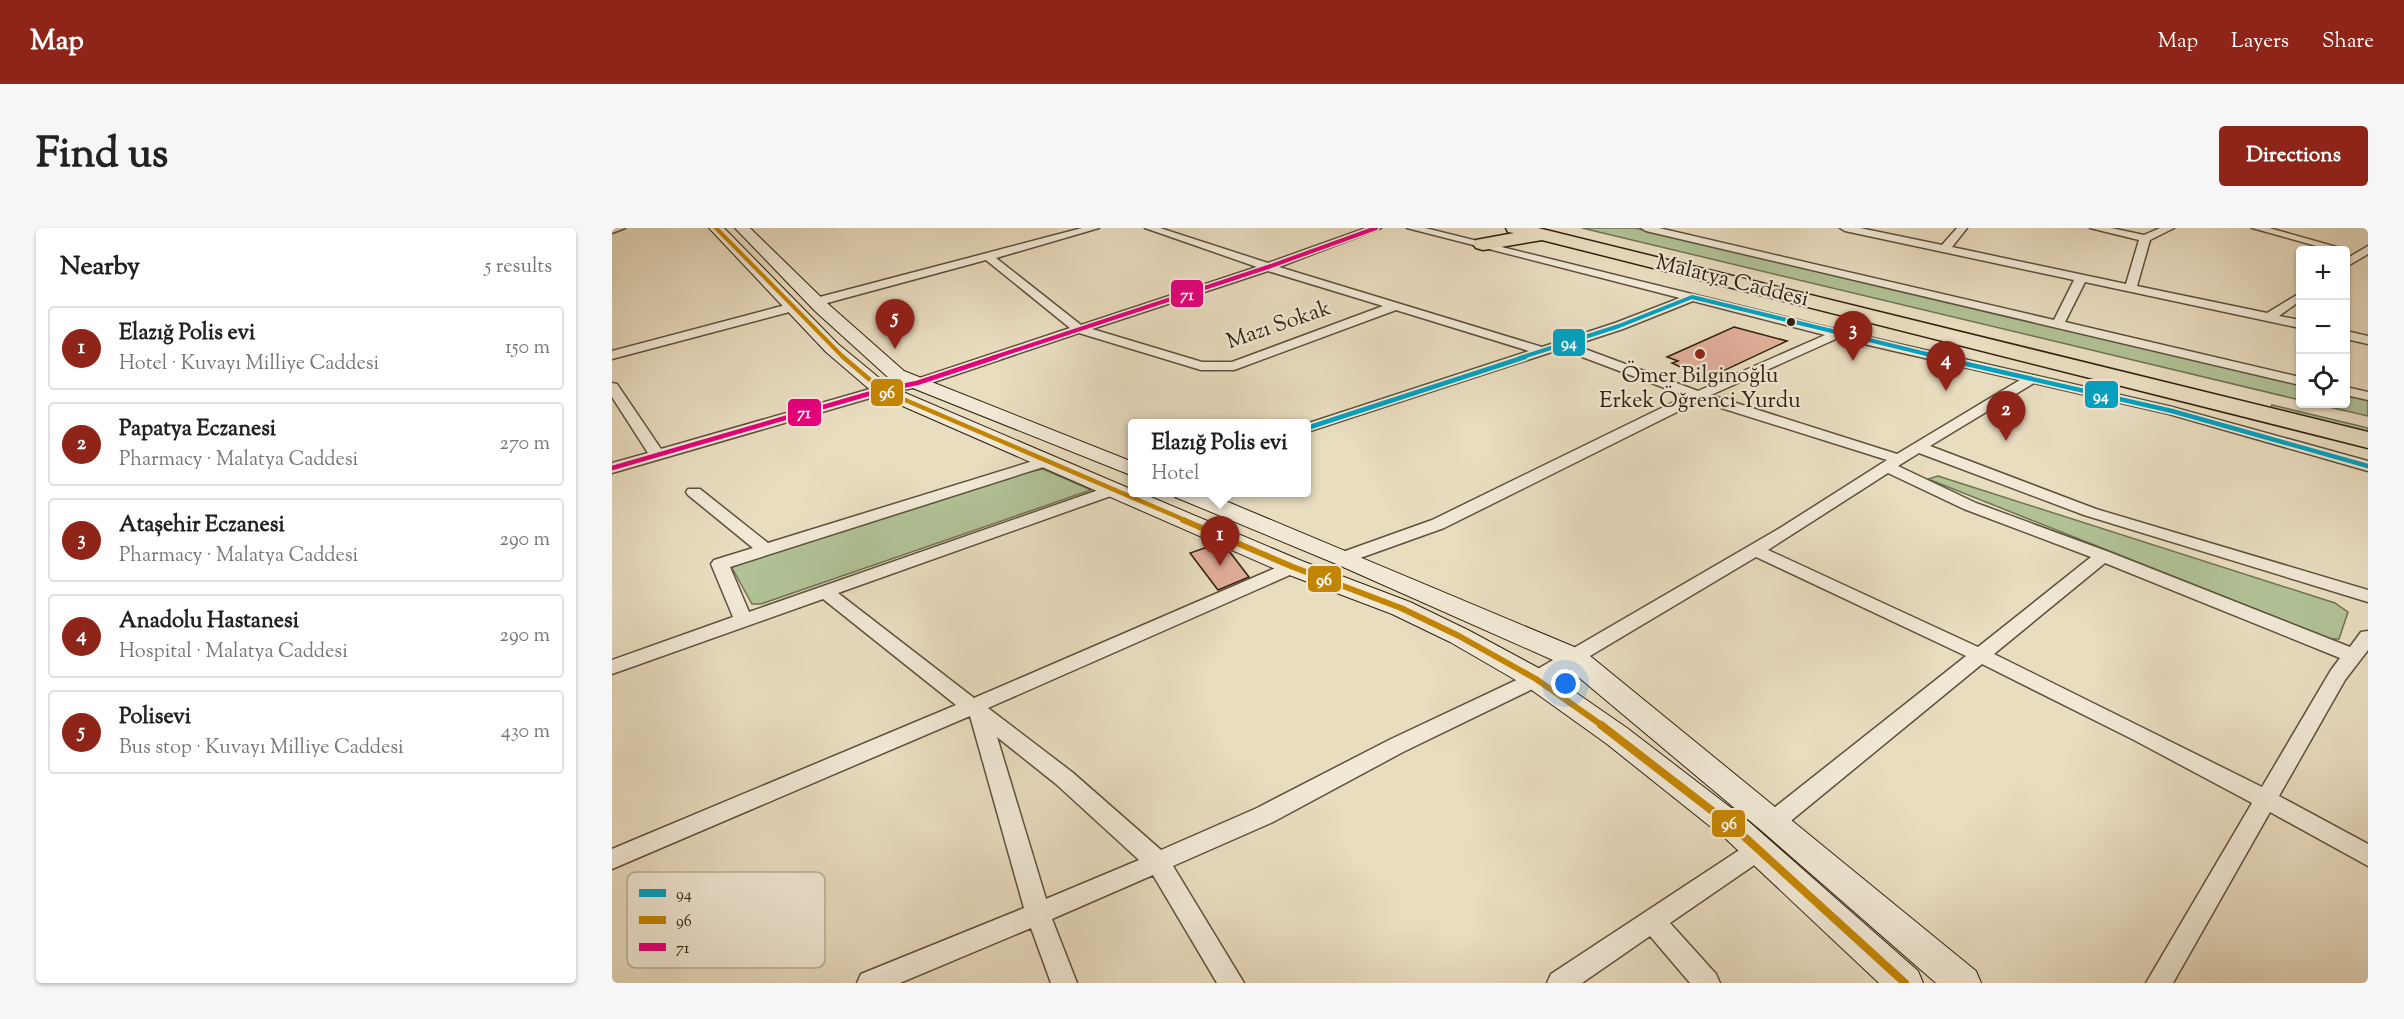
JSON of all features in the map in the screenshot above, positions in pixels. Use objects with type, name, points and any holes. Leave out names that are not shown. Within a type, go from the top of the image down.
[{"type":"highway","name":"Malatya Caddesi","points":[[1515,228],[1550,231],[2368,423]]},
{"type":"highway","points":[[1484,244],[1550,231]]},
{"type":"highway","name":"Malatya Caddesi","points":[[1550,231],[2050,361],[2368,440]]},
{"type":"highway","points":[[2031,379],[2050,361]]},
{"type":"main road","points":[[716,228],[832,348],[882,390],[1128,494]]},
{"type":"main road","points":[[741,228],[816,302],[897,375],[1128,468]]},
{"type":"main road","points":[[1134,497],[1293,567],[1401,608],[1459,636],[1536,679],[1617,736],[1758,850],[1905,983]]},
{"type":"main road","points":[[1195,497],[1574,658],[1963,983]]},
{"type":"street","points":[[612,230],[620,228]]},
{"type":"street","points":[[816,302],[1094,228]]},
{"type":"street","points":[[1150,228],[1268,267],[1542,351]]},
{"type":"street","points":[[612,468],[882,390],[917,383],[1268,267],[1376,228]]},
{"type":"street","points":[[1412,228],[1484,244],[1837,334],[2172,411],[2368,466]]},
{"type":"street","points":[[1646,228],[2296,380]]},
{"type":"street","points":[[1845,228],[2296,323]]},
{"type":"street","points":[[1945,249],[1962,228]]},
{"type":"street","points":[[2095,228],[2145,238],[2169,228]]},
{"type":"street","points":[[2257,228],[2325,246]]},
{"type":"street","points":[[2130,289],[2145,238]]},
{"type":"street","points":[[2350,252],[2365,254]]},
{"type":"street","points":[[2350,262],[2365,254]]},
{"type":"street","name":"Mazı Sokak","points":[[987,256],[1078,329],[1201,366],[1234,366],[1395,306]]},
{"type":"street","points":[[2058,325],[2081,278]]},
{"type":"street","points":[[1311,427],[1562,345],[1692,297]]},
{"type":"street","points":[[2270,317],[2296,299]]},
{"type":"street","points":[[612,355],[793,307]]},
{"type":"street","points":[[1343,558],[1438,524],[1698,396],[1837,334]]},
{"type":"street","points":[[2350,336],[2368,340]]},
{"type":"street","points":[[1562,345],[1698,396],[1893,463],[1970,506],[2103,556],[2353,656]]},
{"type":"street","points":[[870,983],[1265,815],[1396,746],[1536,679],[1755,550],[2031,379]]},
{"type":"street","points":[[612,387],[657,455]]},
{"type":"street","points":[[2350,392],[2368,396]]},
{"type":"street","points":[[1918,447],[2090,512],[2368,596]]},
{"type":"street","points":[[744,621],[720,564],[1048,460]]},
{"type":"street","points":[[612,667],[1116,489]]},
{"type":"street","points":[[693,492],[765,549]]},
{"type":"street","points":[[1755,550],[1981,655],[2267,797],[2368,856]]},
{"type":"street","points":[[1773,822],[2103,556]]},
{"type":"street","points":[[612,860],[976,711],[1293,567]]},
{"type":"street","points":[[825,592],[1064,778],[1158,862],[1231,983]]},
{"type":"street","points":[[2159,983],[2338,675],[2368,637]]},
{"type":"street","points":[[976,711],[1038,913],[1064,983]]},
{"type":"street","points":[[1560,983],[1758,850]]},
{"type":"street","points":[[1652,921],[1707,983]]},
{"type":"green space","points":[[1582,228],[1635,228],[2296,383],[2296,399]]},
{"type":"green space","points":[[2350,395],[2368,399],[2368,416],[2333,408],[2350,408]]},
{"type":"green space","points":[[2272,405],[2368,428],[2368,434],[2270,410]]},
{"type":"green space","points":[[1043,469],[1091,490],[761,604],[752,604],[732,568],[739,562],[1023,473]]},
{"type":"green space","points":[[1938,476],[2335,603],[2348,612],[2339,639],[2331,639],[1928,479]]},
{"type":"building","name":"Ömer Bilginoğlu Erkek Öğrenci Yurdu","points":[[1734,327],[1787,341],[1706,379],[1672,363],[1678,361],[1667,357]]},
{"type":"building","points":[[1213,545],[1229,551],[1249,577],[1218,590],[1190,553]]},
{"type":"transit line","name":"96","points":[[716,228],[832,348],[882,390],[1128,496]]},
{"type":"transit line","name":"71","points":[[612,468],[882,390],[917,383],[1268,267],[1376,228]]},
{"type":"transit line","name":"94","points":[[1311,427],[1619,326],[1692,297],[1837,334],[2172,411],[2368,466]]},
{"type":"transit line","name":"96","points":[[1130,497],[1293,567],[1401,608],[1459,636],[1536,679],[1617,736],[1737,830],[1905,983]]},
{"type":"place","name":"Polisevi","points":[[895,349]]},
{"type":"place","name":"Ömer Bilginoğlu Erkek Öğrenci Yurdu","points":[[1700,354]]},
{"type":"place","name":"Ataşehir Eczanesi","points":[[1853,361]]},
{"type":"place","name":"Anadolu Hastanesi","points":[[1946,391]]},
{"type":"place","name":"Papatya Eczanesi","points":[[2006,441]]},
{"type":"place","name":"Elazığ Polis evi","points":[[1220,566]]}]
